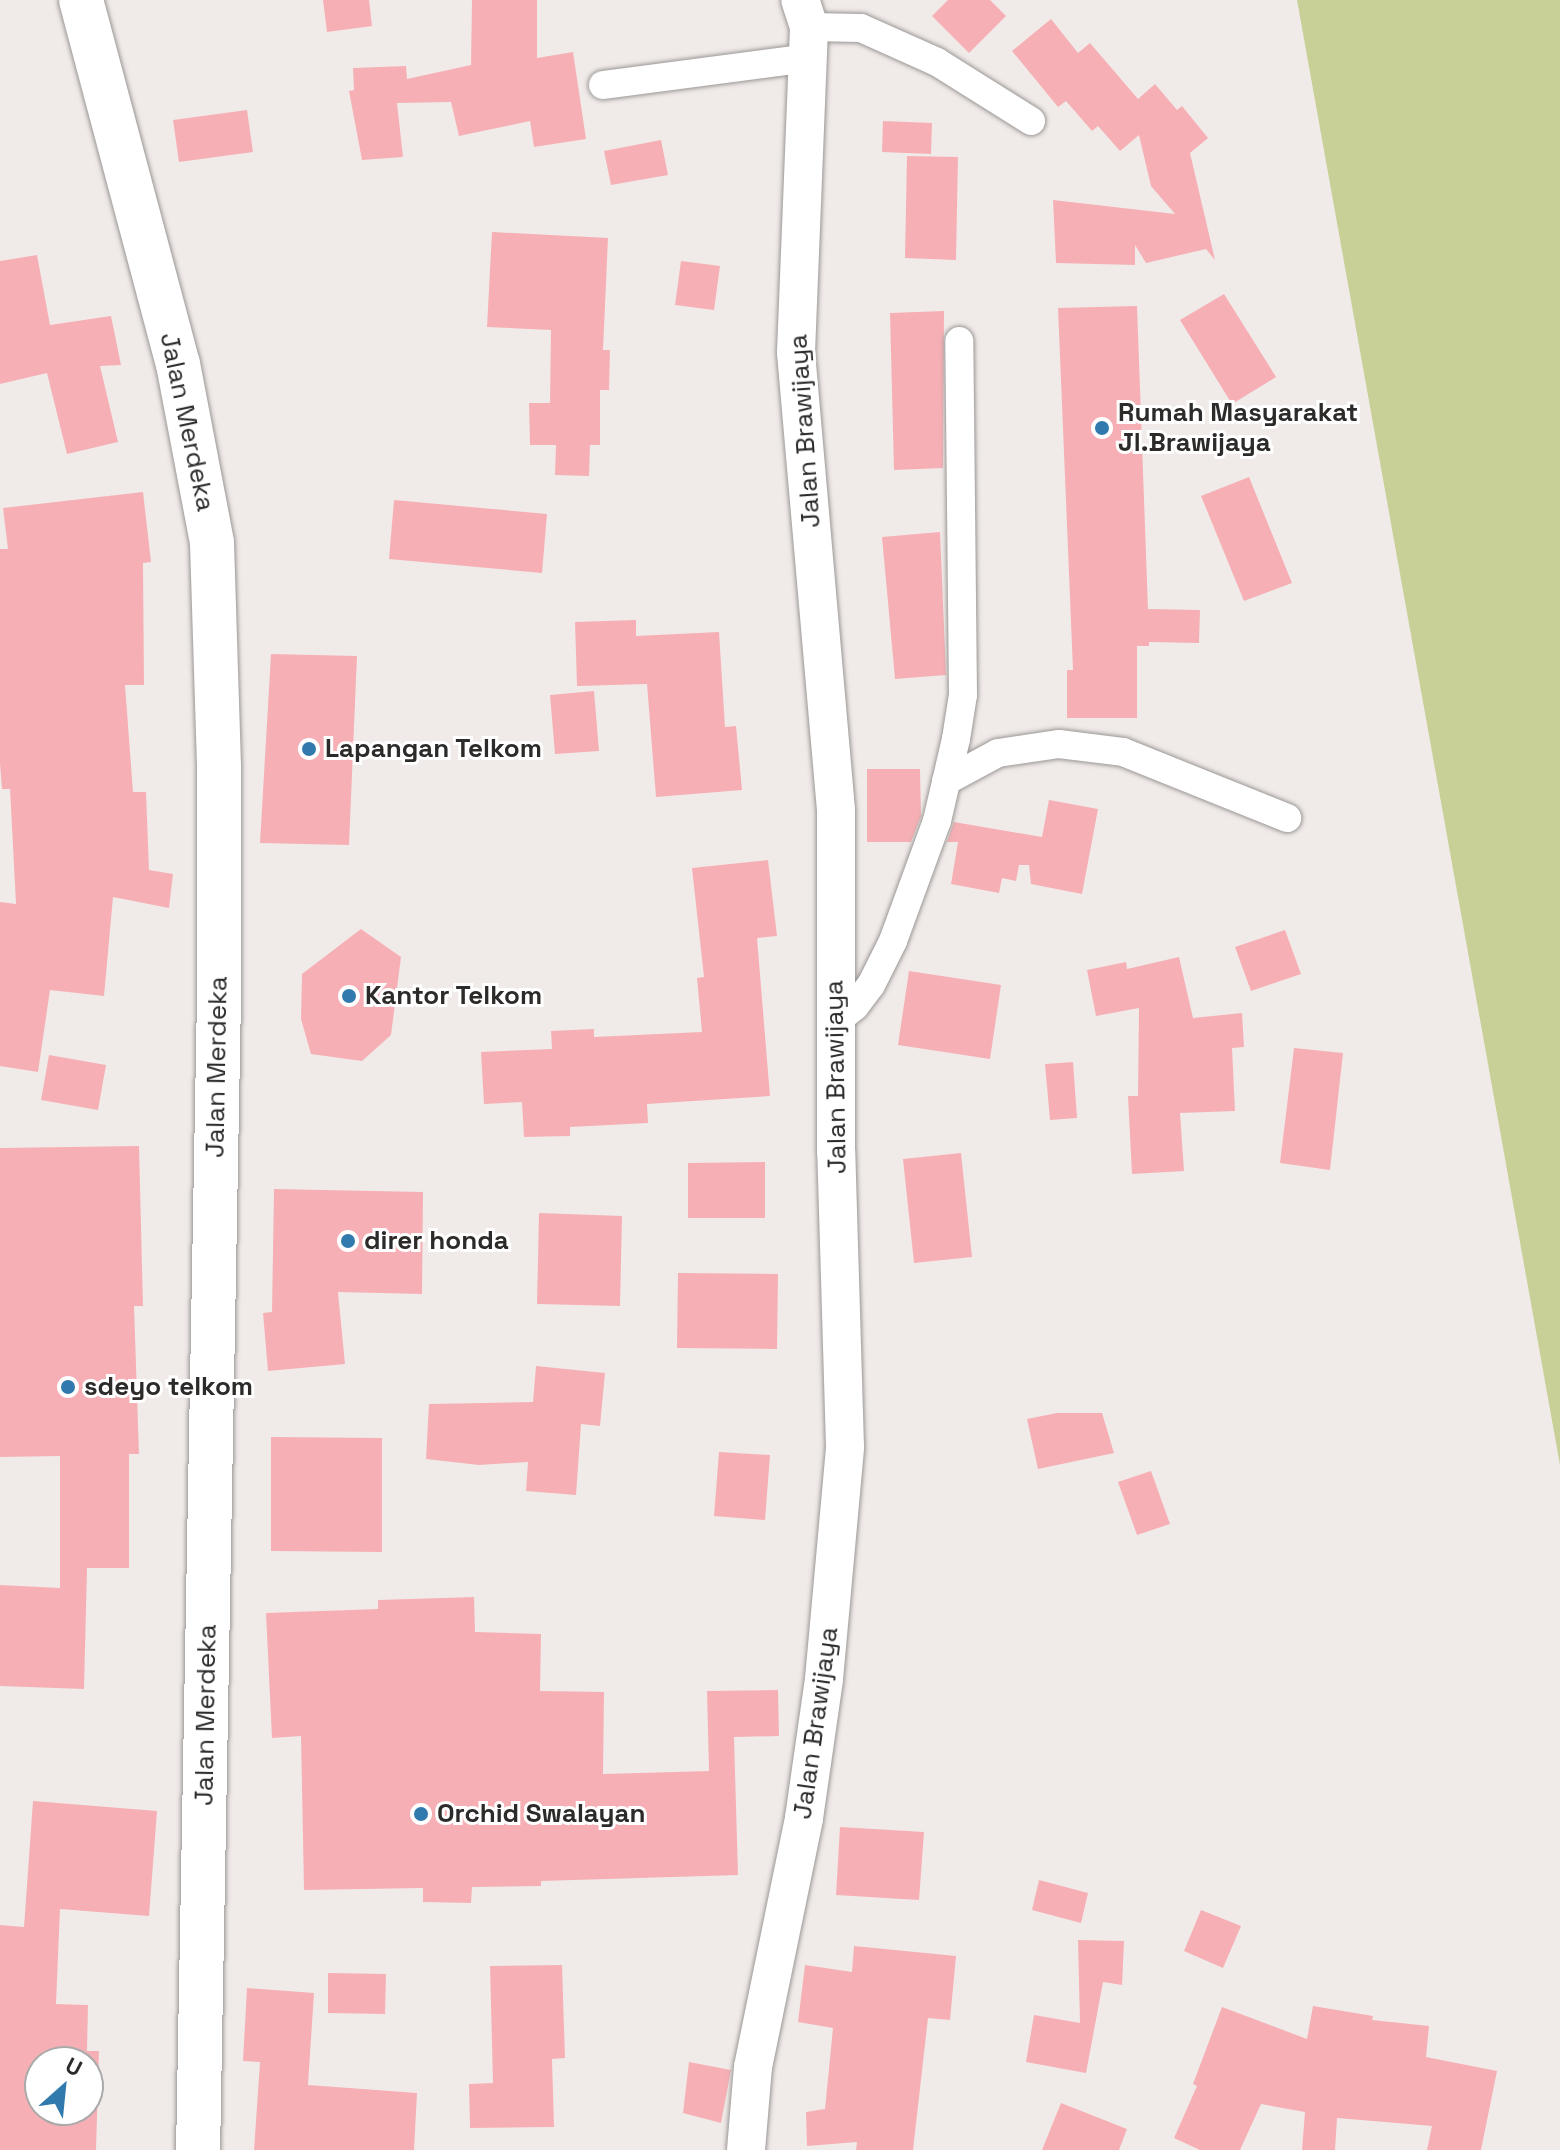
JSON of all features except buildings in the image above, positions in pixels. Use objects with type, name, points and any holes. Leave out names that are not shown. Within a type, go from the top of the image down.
[{"type":"highway","name":"Jalan Merdeka","points":[[81,0],[178,364],[212,543],[219,767],[219,997],[198,2150]]},
{"type":"street","points":[[603,85],[805,28],[861,28],[937,62],[1031,121]]},
{"type":"street","name":"Jalan Brawijaya","points":[[746,2150],[753,2067],[811,1774],[840,1527],[845,1371],[834,1023],[836,810],[796,352],[805,28]]},
{"type":"street","points":[[834,1023],[855,1006],[871,985],[893,941],[937,821],[963,695],[959,341]]},
{"type":"street","points":[[946,781],[998,753],[1059,744],[1123,752],[1287,818]]},
{"type":"green space","points":[[1297,0],[1560,0],[1560,1465]]},
{"type":"place","name":"Rumah Masyarakat Jl.Brawijaya","points":[[1102,428]]},
{"type":"place","name":"Lapangan Telkom","points":[[309,749]]},
{"type":"place","name":"Kantor Telkom","points":[[349,996]]},
{"type":"place","name":"direr honda","points":[[348,1241]]},
{"type":"place","name":"sdeyo telkom","points":[[68,1387]]},
{"type":"place","name":"Orchid Swalayan","points":[[421,1814]]}]
